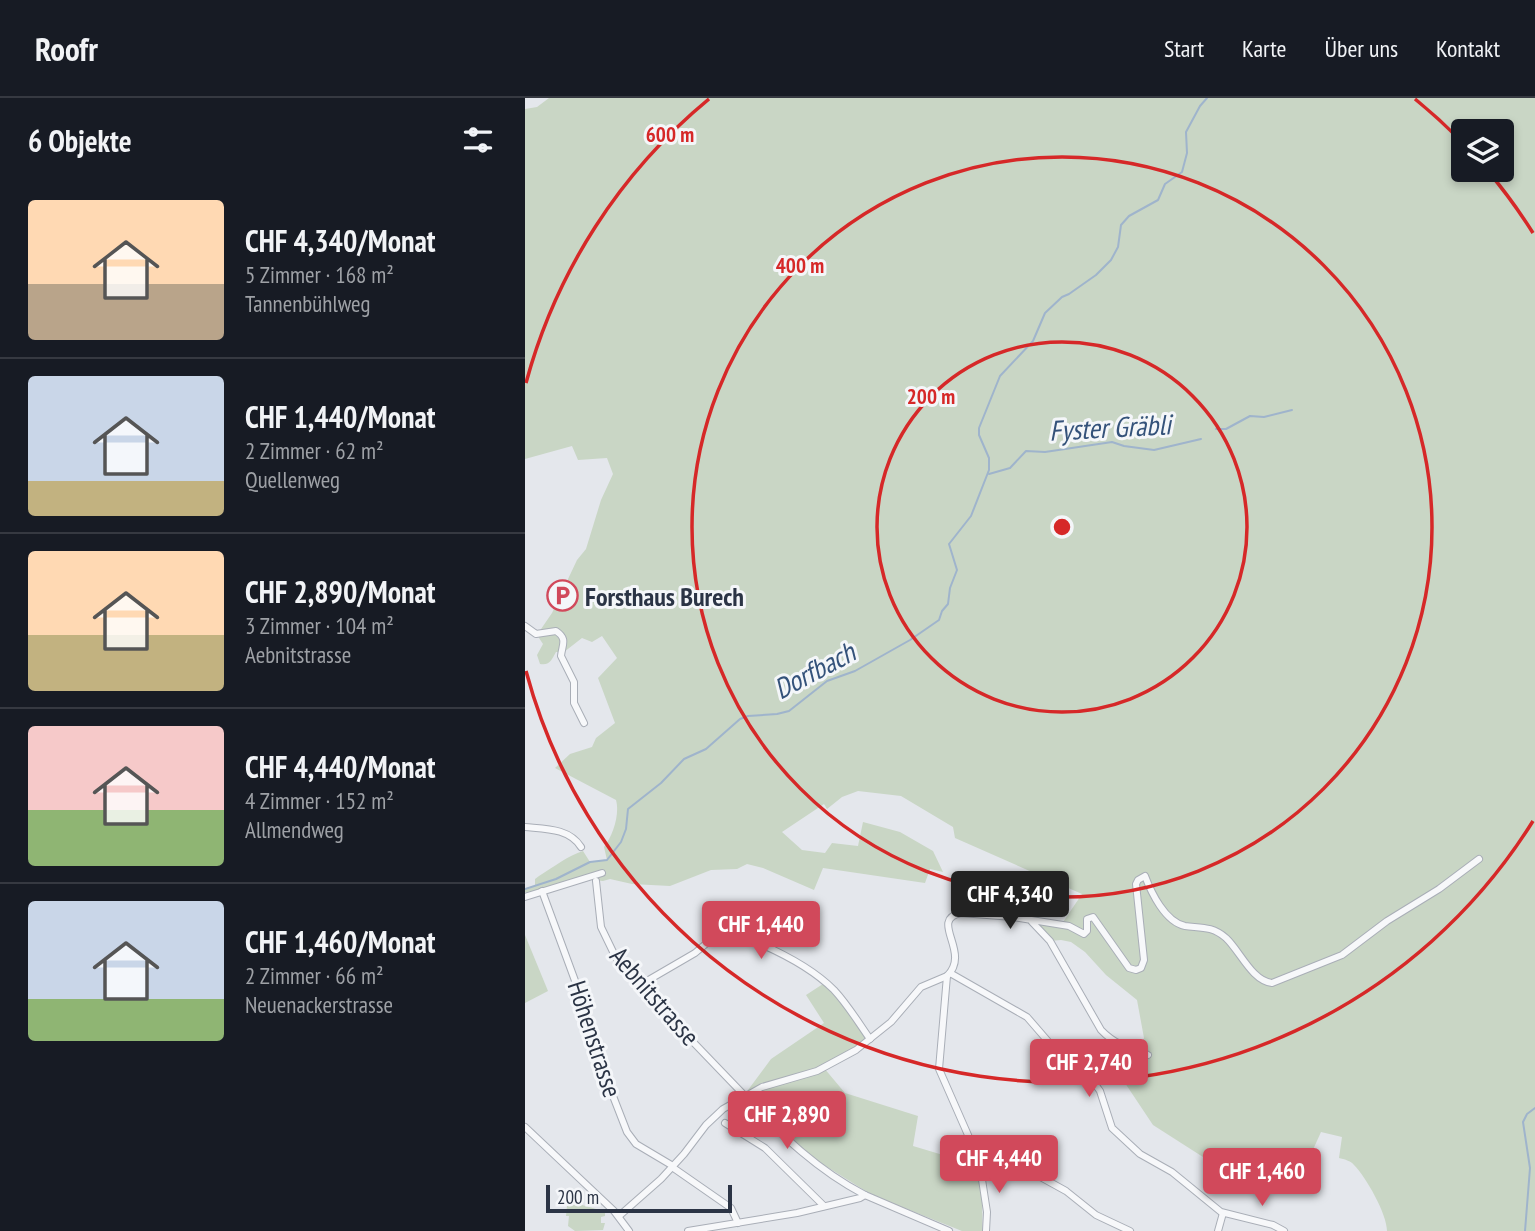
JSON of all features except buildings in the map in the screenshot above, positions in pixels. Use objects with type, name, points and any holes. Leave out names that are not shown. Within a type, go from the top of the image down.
[{"type":"street","points":[[525,626],[536,634],[556,631],[562,636],[564,642],[561,656],[574,682],[574,703],[584,723]]},
{"type":"street","points":[[525,827],[562,832],[581,846]]},
{"type":"street","points":[[986,1231],[987,1212],[979,1160],[939,1069],[949,974],[957,957],[947,927],[954,915],[961,913],[1031,920],[1072,926],[1084,934],[1087,931],[1087,919],[1093,917],[1129,968],[1135,971],[1144,963],[1136,884],[1145,876],[1151,892],[1175,922],[1183,926],[1200,926],[1214,930],[1234,947],[1259,978],[1272,983],[1342,955],[1479,859]]},
{"type":"street","points":[[525,897],[602,873]]},
{"type":"street","name":"Aebnitstrasse","points":[[596,881],[601,927],[617,958],[777,1128],[808,1155],[865,1195],[949,1231]]},
{"type":"street","name":"Höhenstrasse","points":[[542,891],[588,1016],[597,1055],[628,1132],[636,1144],[731,1208],[738,1223]]},
{"type":"street","points":[[1031,920],[1051,941],[1101,1030],[1110,1040],[1148,1055]]},
{"type":"street","points":[[640,985],[695,953],[720,932],[728,931],[795,961],[816,975],[845,1002],[870,1039]]},
{"type":"street","points":[[619,1216],[673,1167],[723,1109],[768,1085],[817,1072],[856,1050],[891,1022],[921,987],[949,974]]},
{"type":"street","points":[[949,974],[1010,1005],[1032,1021],[1059,1054],[1096,1083],[1115,1132],[1140,1154],[1172,1172],[1223,1213],[1273,1225],[1284,1231]]},
{"type":"street","points":[[725,1123],[765,1148],[824,1206]]},
{"type":"street","points":[[525,1127],[619,1216],[629,1231]]},
{"type":"street","points":[[979,1160],[998,1158],[1037,1175],[1066,1191],[1096,1215],[1130,1231]]},
{"type":"street","points":[[688,1231],[824,1206],[865,1195]]},
{"type":"street","points":[[1218,1231],[1223,1213]]},
{"type":"green space","points":[[549,98],[1535,98],[1535,1231],[1387,1231],[1380,1206],[1364,1178],[1353,1164],[1339,1158],[1342,1137],[1321,1132],[1293,1194],[1203,1157],[1153,1125],[1123,1080],[1144,1038],[1137,1000],[1106,975],[1085,952],[1071,942],[1050,941],[1031,920],[1061,925],[1082,894],[955,838],[953,827],[901,796],[858,791],[842,797],[827,809],[824,804],[782,832],[802,850],[825,853],[832,843],[858,846],[863,822],[900,832],[933,851],[943,872],[930,869],[925,883],[823,868],[814,890],[747,864],[737,869],[711,870],[670,886],[632,884],[610,879],[582,879],[529,895],[525,892],[525,889],[535,886],[535,879],[539,876],[583,851],[590,862],[607,860],[604,847],[613,831],[617,812],[616,800],[555,768],[570,754],[592,747],[596,738],[615,723],[598,678],[617,658],[602,636],[592,642],[582,638],[564,652],[556,652],[546,664],[540,664],[537,655],[543,644],[539,632],[552,613],[577,560],[586,549],[601,500],[613,474],[607,458],[578,460],[572,446],[525,459],[525,109],[537,107]]},
{"type":"green space","points":[[525,935],[548,991],[525,1003]]},
{"type":"green space","points":[[826,982],[870,1039],[824,1068],[845,1093],[918,1116],[913,1146],[943,1155],[956,1138],[969,1147],[980,1176],[982,1231],[962,1231],[872,1195],[808,1155],[748,1090],[771,1059],[824,1023],[806,995]]},
{"type":"green space","points":[[572,1202],[596,1211],[605,1211],[605,1216],[601,1217],[601,1223],[605,1223],[603,1230],[575,1231],[568,1226],[567,1206],[572,1205]]},
{"type":"waterway","name":"Dorfbach","points":[[525,889],[556,879],[590,862],[607,860],[621,842],[626,829],[628,809],[661,783],[684,759],[706,749],[740,719],[789,711],[827,681],[855,671],[939,620],[948,604],[950,588],[957,570],[949,544],[971,516],[989,470],[989,458],[979,435],[979,428],[1000,376],[1033,341],[1045,313],[1062,297],[1096,275],[1111,260],[1118,247],[1121,225],[1129,216],[1158,200],[1165,184],[1182,172],[1187,153],[1186,132],[1207,98]]},
{"type":"waterway","name":"Fyster Gräbli","points":[[1216,429],[1226,429],[1250,416],[1264,417],[1292,410]]},
{"type":"waterway","name":"Fyster Gräbli","points":[[989,474],[1010,468],[1026,451],[1045,452],[1112,442],[1154,450],[1201,439]]},
{"type":"waterway","points":[[1525,1231],[1530,1168],[1523,1122],[1527,1114],[1535,1108]]},
{"type":"place","name":"Forsthaus Burech","points":[[562,596]]}]
